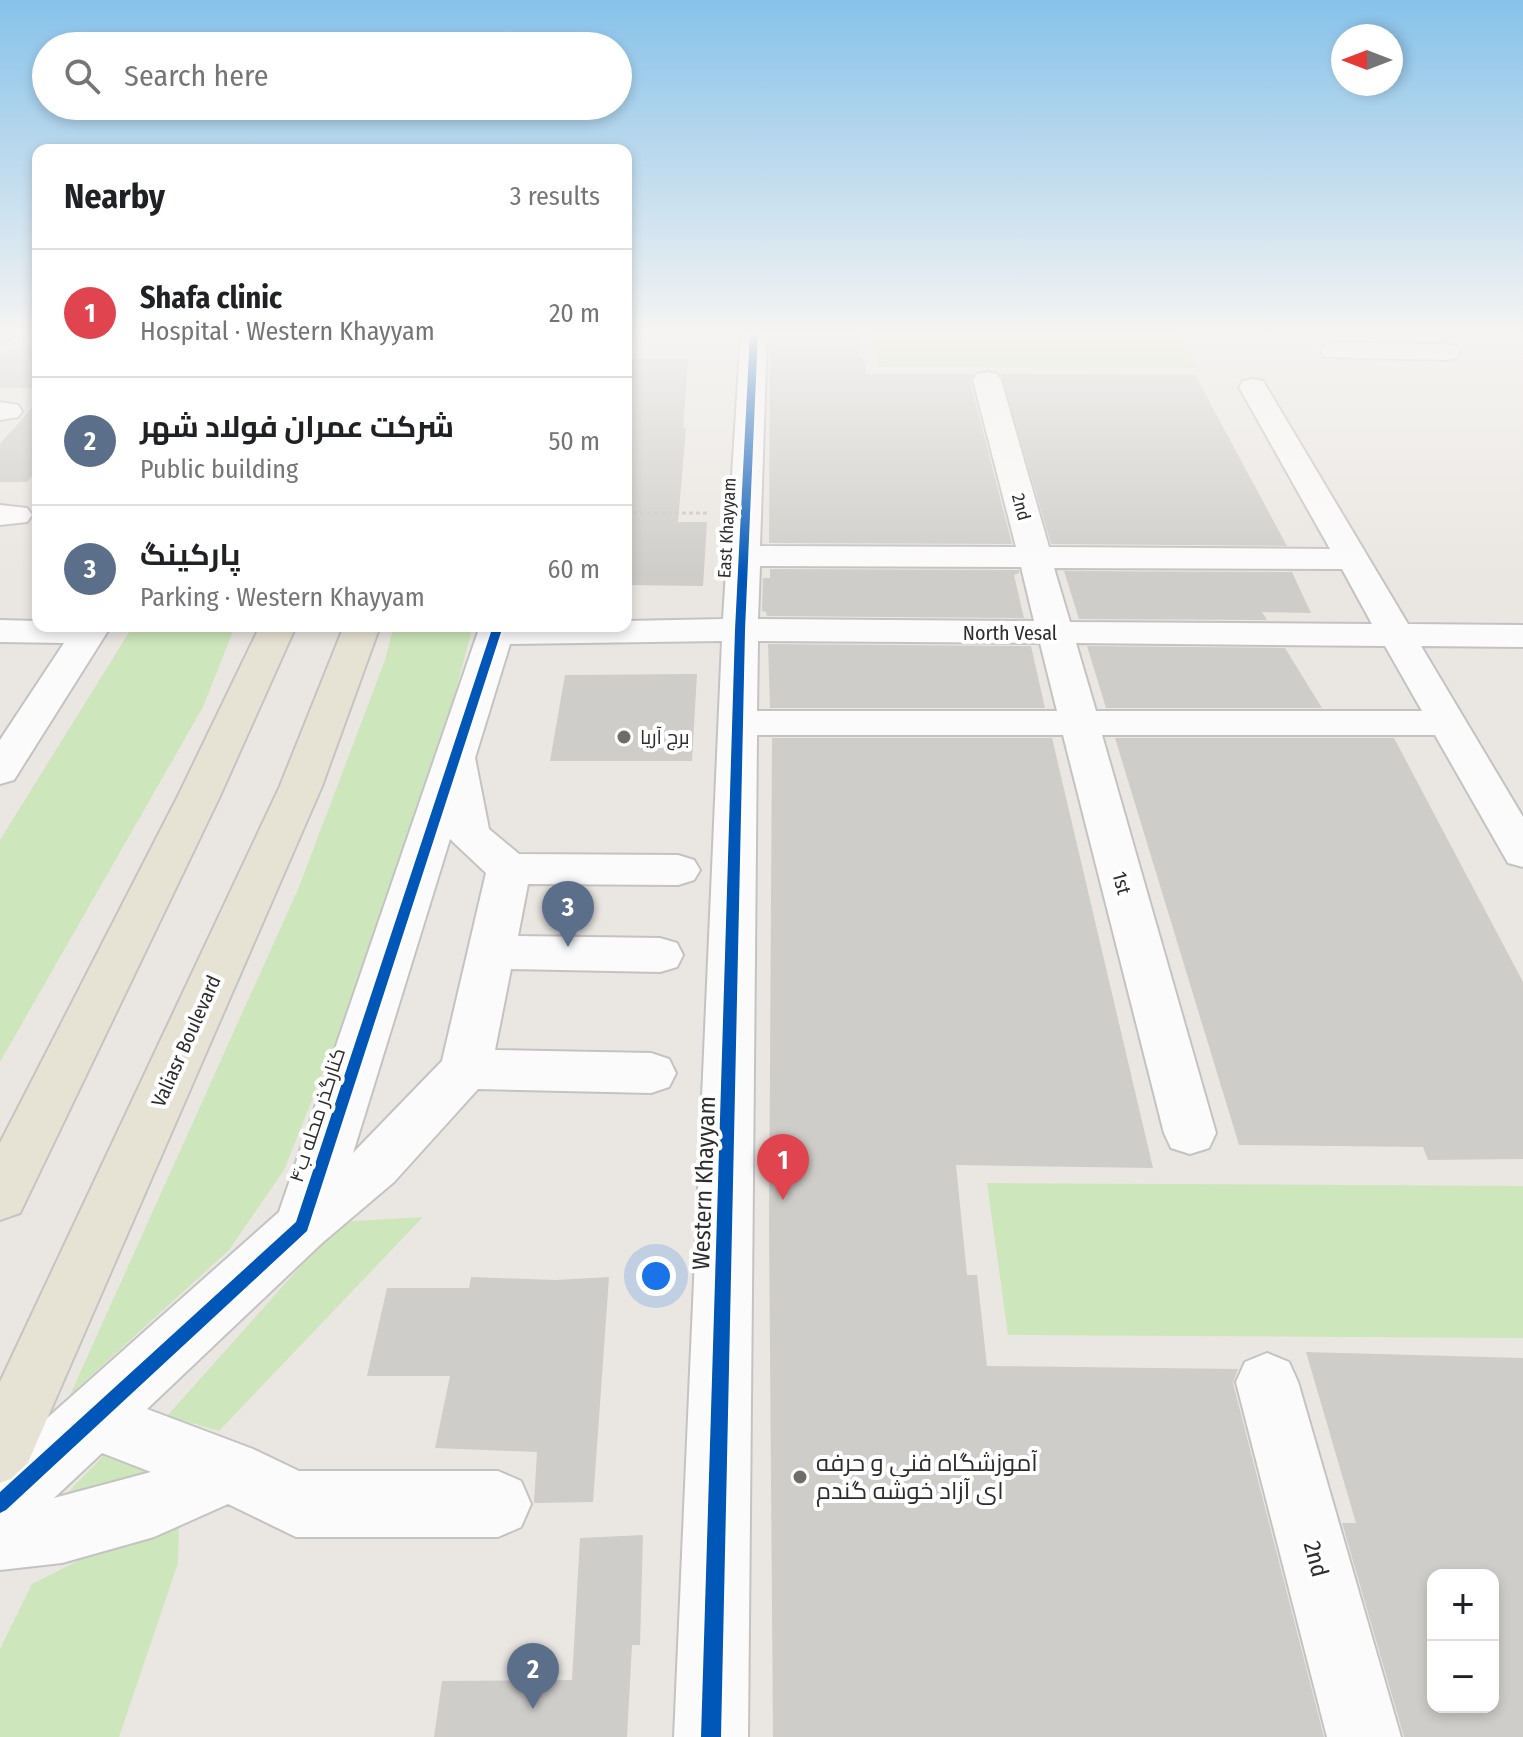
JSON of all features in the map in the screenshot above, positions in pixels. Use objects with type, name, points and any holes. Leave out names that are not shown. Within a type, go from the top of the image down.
[{"type":"main road","points":[[0,1197],[199,796],[275,632]]},
{"type":"main road","name":"Valiasr Boulevard","points":[[0,1452],[301,786],[360,632]]},
{"type":"street","name":"East Khayyam","points":[[740,630],[750,413]]},
{"type":"street","name":"2nd","points":[[996,413],[1054,633]]},
{"type":"street","points":[[1268,413],[1523,853]]},
{"type":"street","points":[[744,556],[1352,559]]},
{"type":"street","points":[[0,631],[32,630]]},
{"type":"street","name":"North Vesal","points":[[632,630],[1523,636]]},
{"type":"street","name":"Western Khayyam","points":[[711,1737],[740,630]]},
{"type":"street","points":[[0,771],[88,632]]},
{"type":"street","name":"کنارگذر محله ب۴","points":[[0,1504],[302,1226],[497,632]]},
{"type":"street","name":"1st","points":[[1054,633],[1190,1133]]},
{"type":"street","points":[[738,723],[1447,723]]},
{"type":"street","points":[[457,756],[468,834],[509,869],[678,870]]},
{"type":"street","points":[[302,1226],[375,1166],[466,1069],[509,869]]},
{"type":"street","points":[[490,952],[660,955]]},
{"type":"street","points":[[466,1069],[651,1073]]},
{"type":"street","name":"2nd","points":[[1267,1382],[1364,1737]]},
{"type":"street","points":[[92,1419],[230,1471],[296,1504],[498,1504]]},
{"type":"street","points":[[0,1537],[62,1530],[154,1504],[230,1471]]},
{"type":"path","points":[[632,513],[746,513]]},
{"type":"green space","points":[[129,632],[233,632],[203,707],[0,1062],[0,840]]},
{"type":"green space","points":[[392,632],[471,632],[455,693],[338,1035],[284,1170],[229,1250],[70,1395],[299,887],[385,660]]},
{"type":"green space","points":[[987,1183],[1523,1186],[1523,1338],[1008,1335]]},
{"type":"green space","points":[[423,1217],[219,1431],[167,1416],[340,1222]]},
{"type":"green space","points":[[110,1449],[177,1471],[52,1509]]},
{"type":"green space","points":[[179,1521],[178,1563],[119,1737],[0,1737],[0,1649],[32,1584],[107,1546]]},
{"type":"building","points":[[27,413],[32,413],[32,476],[27,482],[0,482],[0,444]]},
{"type":"building","points":[[632,413],[684,413],[683,428],[686,428],[678,522],[707,522],[703,586],[632,585]]},
{"type":"building","points":[[770,413],[978,413],[1012,544],[769,543]]},
{"type":"building","points":[[1012,413],[1215,413],[1287,546],[1051,544]]},
{"type":"building","points":[[770,569],[1019,570],[1014,575],[1024,618],[767,616],[762,611],[763,578],[770,578]]},
{"type":"building","points":[[1064,571],[1292,572],[1311,613],[1262,612],[1267,620],[1079,619]]},
{"type":"building","points":[[768,644],[1031,646],[1045,708],[770,708]]},
{"type":"building","points":[[1087,646],[1285,648],[1322,708],[1106,708]]},
{"type":"building","name":"برج آریا","points":[[697,674],[692,761],[550,761],[565,675]]},
{"type":"building","points":[[772,738],[1052,738],[1153,1168],[956,1165],[967,1275],[977,1275],[987,1366],[1238,1369],[1233,1383],[1324,1737],[773,1737],[769,1224]]},
{"type":"building","points":[[1115,738],[1394,738],[1523,982],[1523,1159],[1428,1160],[1423,1147],[1239,1145]]},
{"type":"building","points":[[471,1277],[555,1280],[609,1277],[593,1502],[534,1503],[537,1452],[435,1448],[450,1376],[367,1376],[387,1288],[469,1288]]},
{"type":"building","points":[[1306,1352],[1523,1358],[1523,1737],[1404,1737],[1342,1523],[1356,1523]]},
{"type":"building","points":[[643,1535],[640,1645],[632,1645],[627,1737],[434,1737],[442,1681],[572,1680],[580,1538]]},
{"type":"cycle path","points":[[711,1737],[740,630],[750,413]]},
{"type":"cycle path","points":[[0,1504],[302,1226],[496,632]]},
{"type":"place","name":"برج آریا","points":[[624,737]]},
{"type":"place","name":"پارکینگ","points":[[568,947]]},
{"type":"place","name":"Shafa clinic","points":[[783,1200]]},
{"type":"place","name":"آموزشگاه فنی و حرفه ای آزاد خوشه گندم","points":[[800,1477]]},
{"type":"place","name":"شرکت عمران فولاد شهر","points":[[533,1709]]}]
